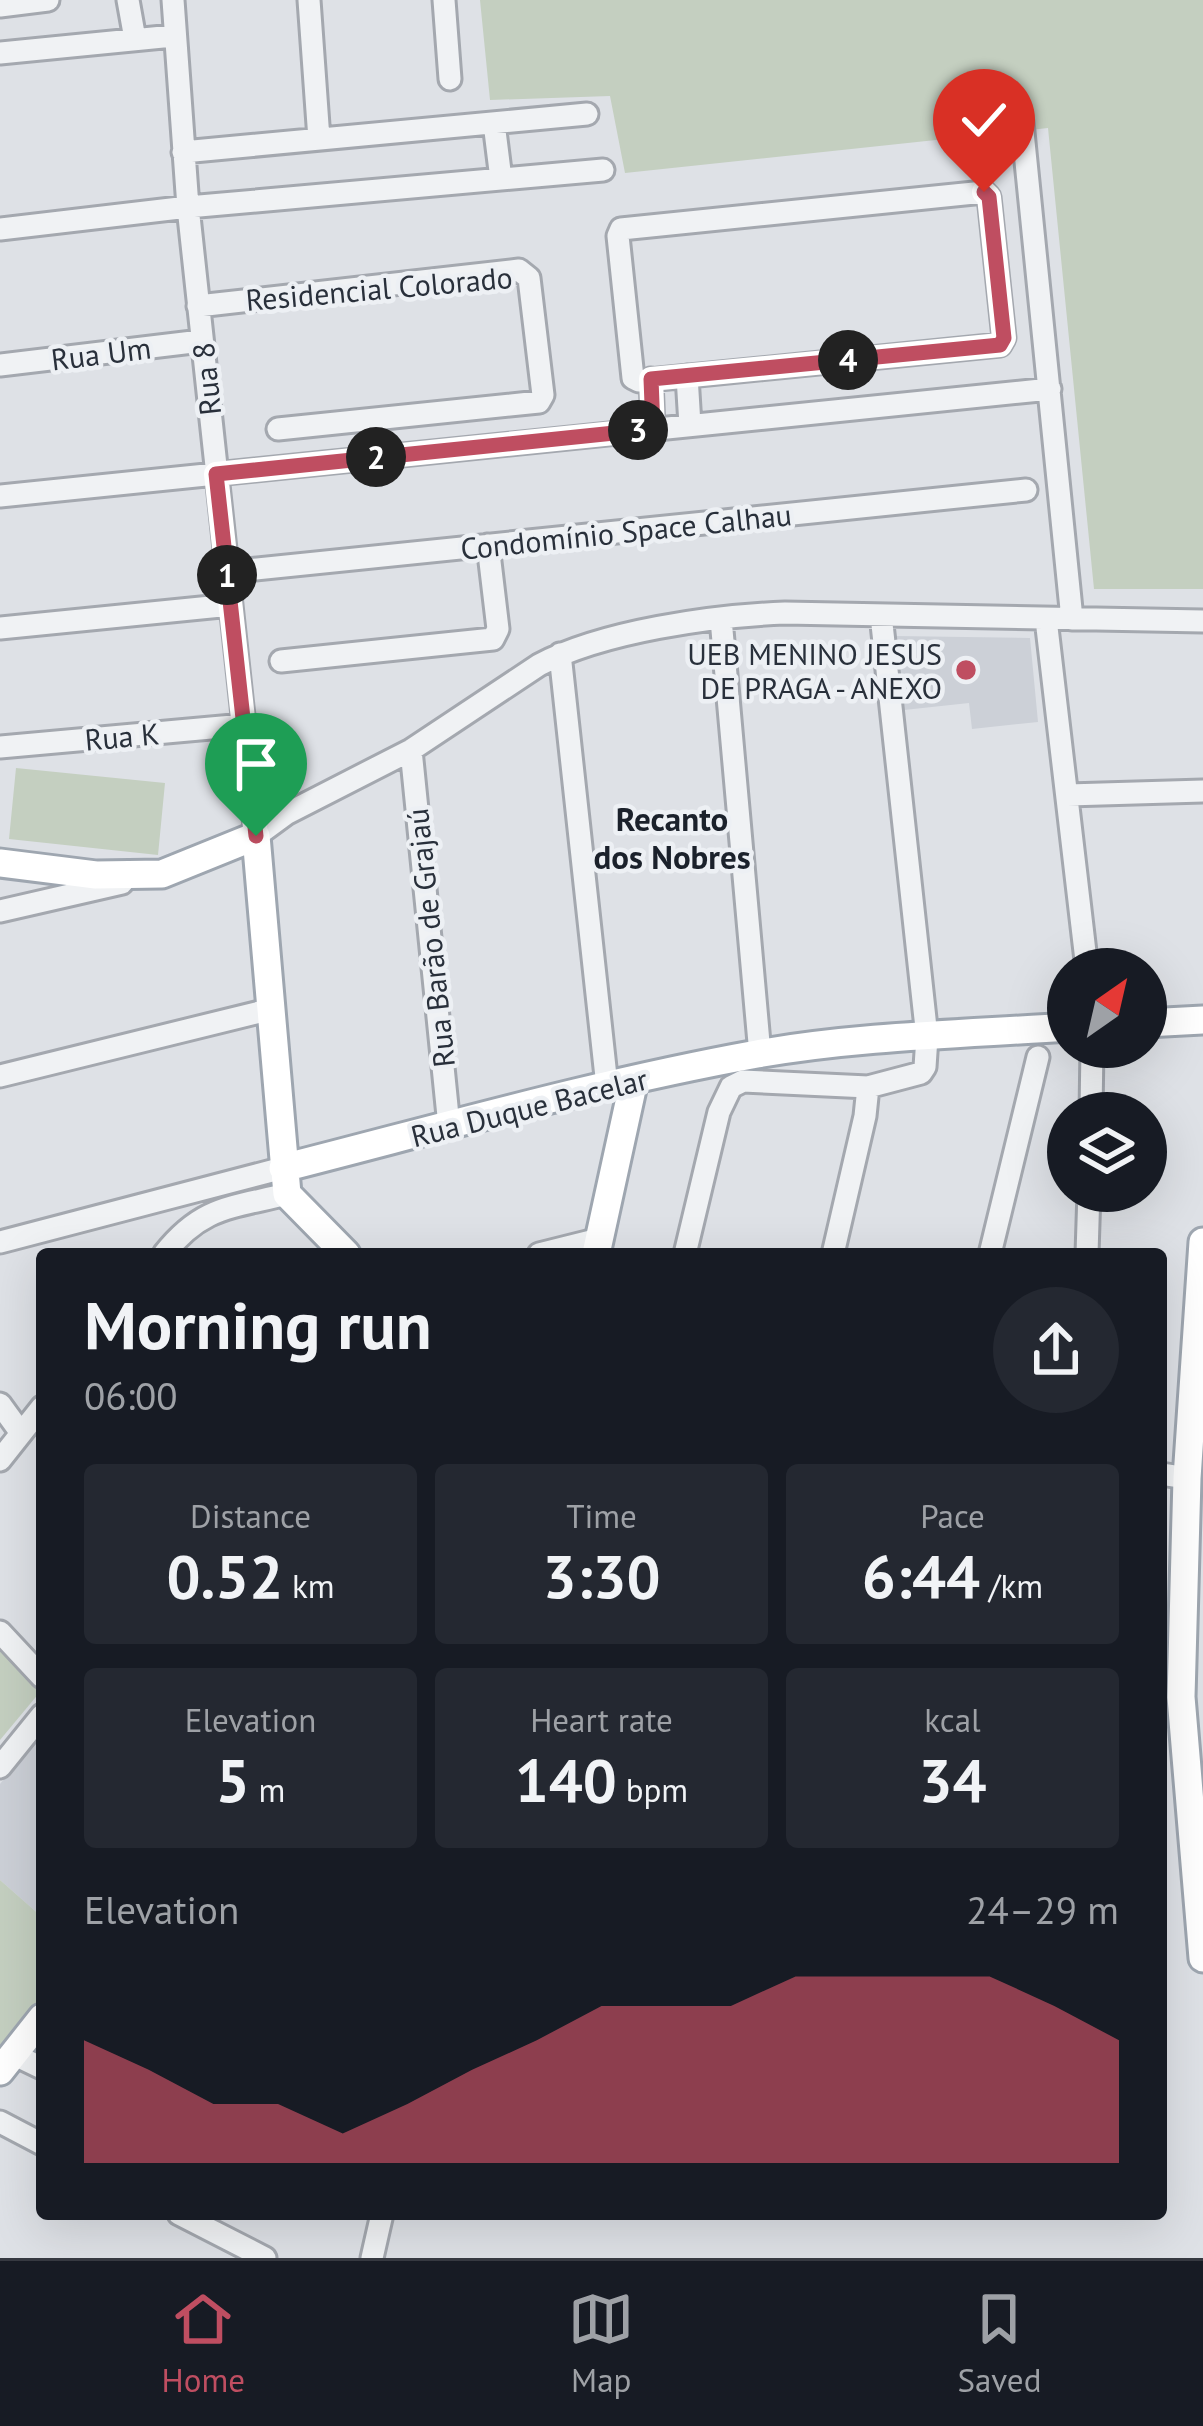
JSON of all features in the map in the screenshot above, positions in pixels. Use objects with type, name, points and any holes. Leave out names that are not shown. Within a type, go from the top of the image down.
[{"type":"main road","points":[[0,863],[96,875],[162,874],[256,836],[285,1181],[341,1248]]},
{"type":"main road","points":[[1167,1022],[1203,1020]]},
{"type":"main road","name":"Rua Duque Bacelar","points":[[285,1181],[449,1126],[760,1054],[1047,1028]]},
{"type":"main road","points":[[598,1246],[620,1083]]},
{"type":"main road","points":[[1202,1944],[1182,1702],[1185,1466],[1203,1242]]},
{"type":"main road","points":[[7,2062],[36,2026]]},
{"type":"street","points":[[0,5],[48,0]]},
{"type":"street","points":[[128,0],[135,39]]},
{"type":"street","name":"Rua 8","points":[[173,0],[201,341],[256,836]]},
{"type":"street","points":[[309,0],[320,139]]},
{"type":"street","points":[[444,0],[450,79]]},
{"type":"street","points":[[0,53],[173,36]]},
{"type":"street","points":[[183,152],[587,114]]},
{"type":"street","points":[[1022,122],[1072,620]]},
{"type":"street","points":[[494,123],[501,179]]},
{"type":"street","points":[[0,229],[603,170]]},
{"type":"street","points":[[988,194],[1004,338],[1000,345],[651,379],[636,380],[632,375],[621,229],[988,194]]},
{"type":"street","name":"Residencial Colorado","points":[[198,306],[519,270],[529,278],[543,395],[539,402],[278,429]]},
{"type":"street","name":"Rua Um","points":[[0,364],[201,341]]},
{"type":"street","points":[[687,376],[690,419]]},
{"type":"street","points":[[651,379],[653,429]]},
{"type":"street","points":[[0,496],[653,429],[690,419],[1050,389]]},
{"type":"street","name":"Condomínio Space Calhau","points":[[227,572],[1026,490]]},
{"type":"street","points":[[281,661],[493,639],[498,629],[488,545]]},
{"type":"street","points":[[0,628],[231,605]]},
{"type":"street","points":[[256,836],[286,814],[411,750],[560,654],[612,638],[784,613],[1203,621]]},
{"type":"street","points":[[686,1248],[719,1112],[731,1087],[742,1081],[868,1087],[920,1073],[925,1067],[927,1036],[881,616]]},
{"type":"street","points":[[721,619],[760,1054]]},
{"type":"street","points":[[1046,619],[1085,948]]},
{"type":"street","points":[[560,654],[620,1083]]},
{"type":"street","name":"Rua K","points":[[0,747],[244,725]]},
{"type":"street","name":"Rua Barão de Grajaú","points":[[411,750],[449,1126]]},
{"type":"street","points":[[1068,795],[1203,791]]},
{"type":"street","points":[[0,911],[162,874]]},
{"type":"street","points":[[0,1076],[272,1009]]},
{"type":"street","points":[[991,1248],[1038,1058]]},
{"type":"street","points":[[834,1248],[868,1087]]},
{"type":"street","points":[[169,1248],[209,1213],[285,1181]]},
{"type":"street","name":"Rua Duque Bacelar","points":[[0,1242],[285,1181]]},
{"type":"street","points":[[1087,1248],[1088,1212]]},
{"type":"street","points":[[0,1404],[21,1433]]},
{"type":"street","points":[[0,1460],[36,1414]]},
{"type":"street","points":[[0,1632],[36,1671]]},
{"type":"street","points":[[0,1767],[36,1722]]},
{"type":"street","points":[[0,2122],[36,2141]]},
{"type":"street","points":[[191,2220],[265,2258]]},
{"type":"street","points":[[372,2258],[381,2220]]},
{"type":"shaded area","name":"UEB MENINO JESUS DE PRAGA - ANEXO","points":[[895,636],[1030,638],[1038,722],[972,729],[969,703],[904,710]]},
{"type":"shaded area","points":[[36,1739],[36,1912],[0,1880],[0,1784]]},
{"type":"green space","points":[[480,0],[1203,0],[1203,589],[1094,589],[1048,128],[625,173],[610,96],[490,100]]},
{"type":"green space","points":[[16,768],[165,783],[158,855],[9,839]]},
{"type":"green space","points":[[0,1646],[36,1687],[36,1697],[0,1740]]},
{"type":"green space","points":[[0,1880],[36,1912],[36,2006],[0,2052]]},
{"type":"place","name":"UEB MENINO JESUS DE PRAGA - ANEXO","points":[[966,670]]},
{"type":"district","name":"Recanto dos Nobres","points":[[672,837]]},
{"type":"route","points":[[256,836],[216,474],[653,429],[651,379],[1000,345],[1004,338],[989,197],[984,192]]}]
